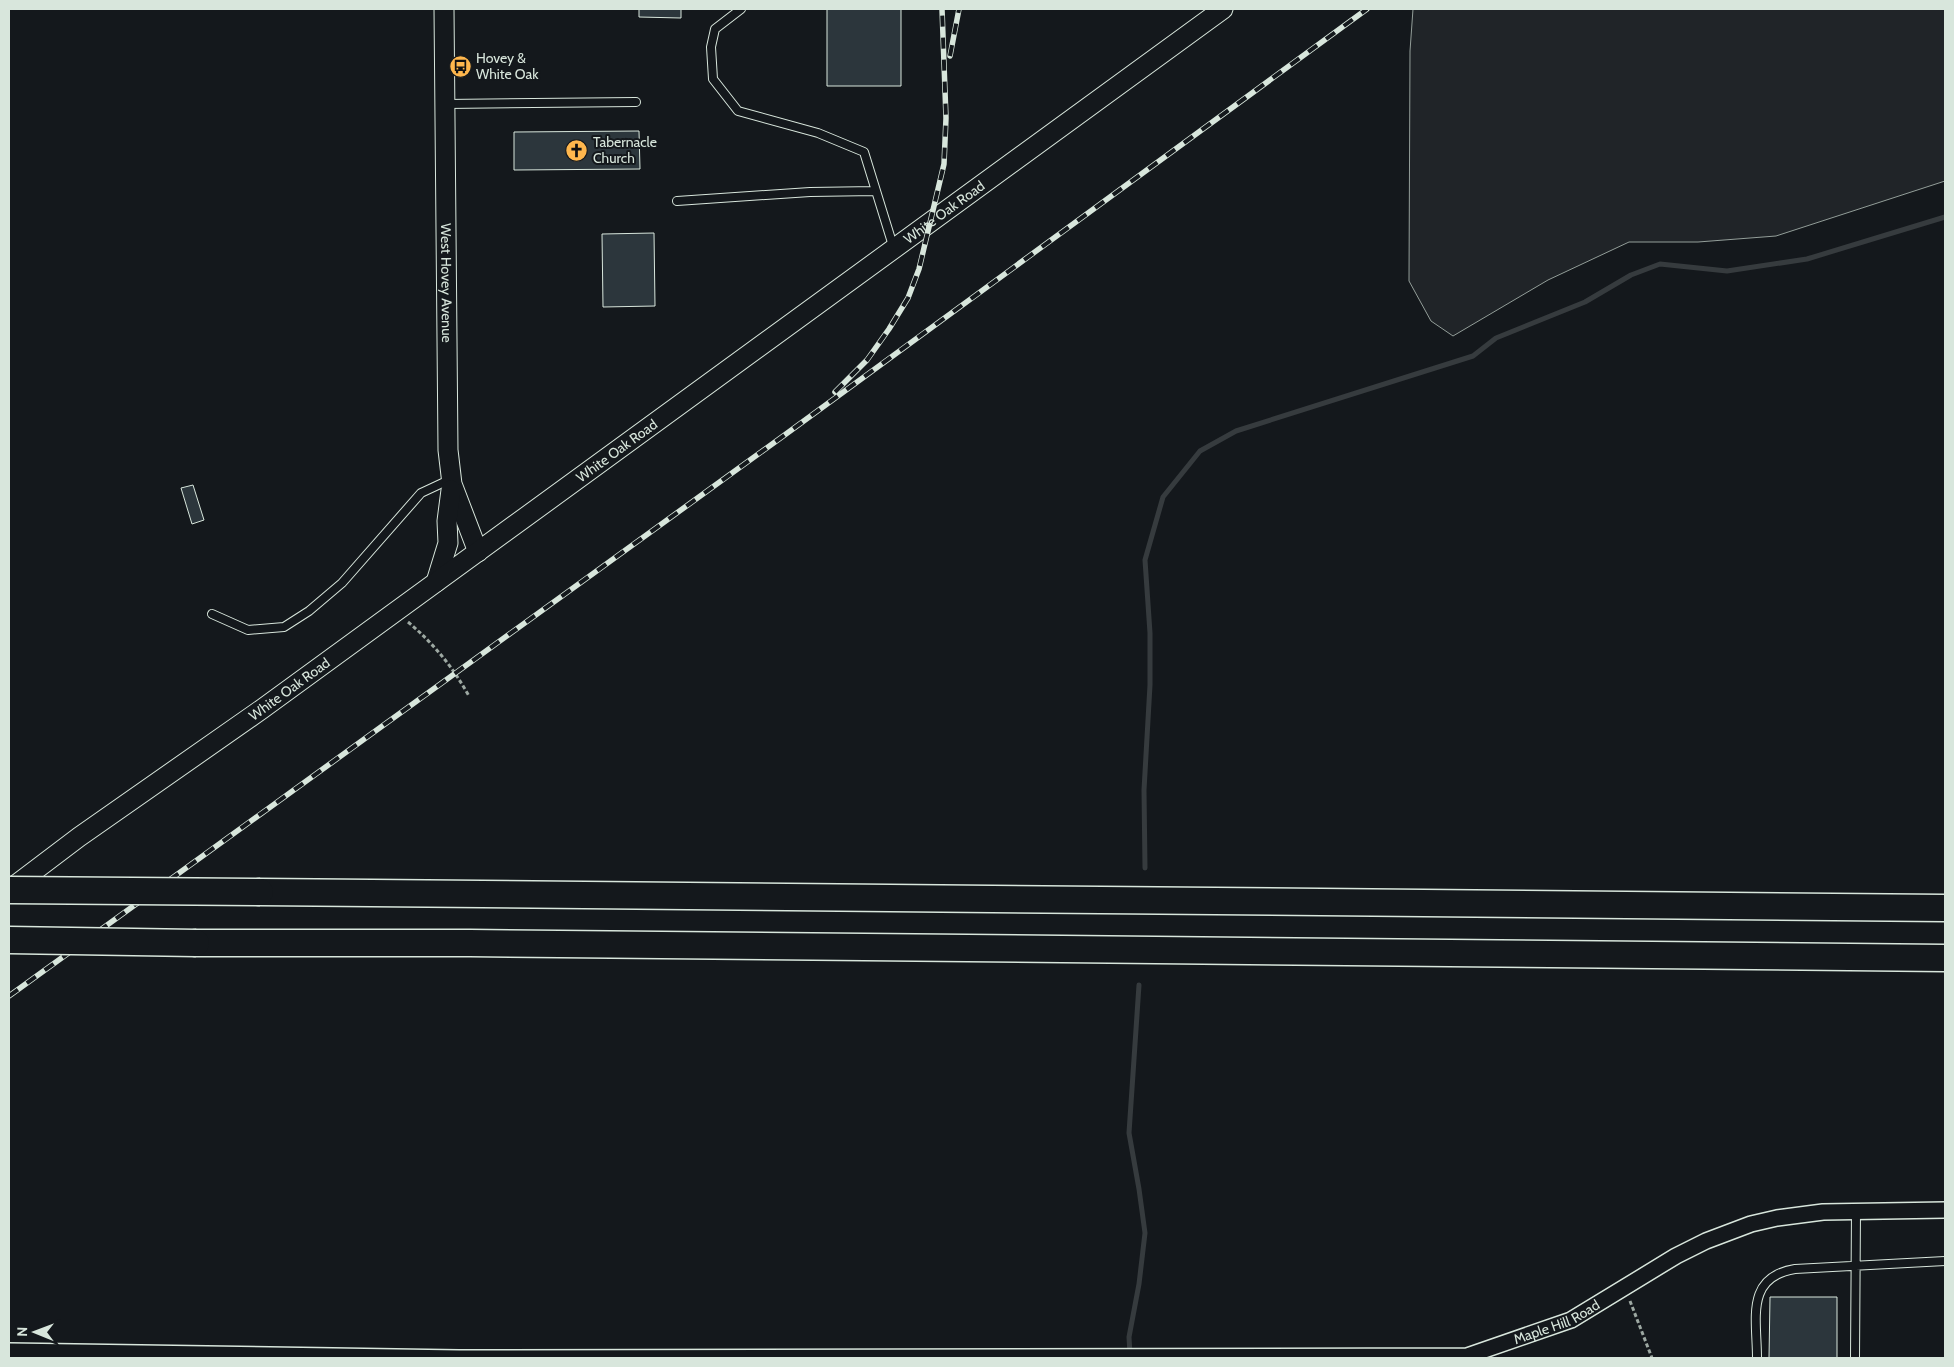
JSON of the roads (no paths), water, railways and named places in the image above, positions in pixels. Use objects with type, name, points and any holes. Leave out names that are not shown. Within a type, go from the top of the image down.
[{"type":"highway","points":[[9,890],[1945,908]]},
{"type":"highway","points":[[9,940],[1945,958]]},
{"type":"street","name":"West Hovey Avenue","points":[[444,9],[448,450],[452,481],[478,552]]},
{"type":"street","name":"White Oak Road","points":[[9,890],[79,837],[255,714],[1223,9]]},
{"type":"street","points":[[436,582],[448,544],[447,521],[452,481]]},
{"type":"street","name":"Maple Hill Road","points":[[9,1351],[459,1358],[1467,1356],[1571,1320],[1625,1289],[1676,1256],[1736,1229],[1778,1218],[1856,1211],[1945,1210]]},
{"type":"lane","points":[[742,9],[715,29],[712,47],[713,79],[738,111],[818,133],[864,152],[894,249]]},
{"type":"lane","points":[[444,104],[636,102]]},
{"type":"lane","points":[[677,201],[810,192],[875,191]]},
{"type":"lane","points":[[212,614],[248,630],[284,628],[310,611],[342,583],[421,493],[452,481]]},
{"type":"lane","points":[[1855,1358],[1856,1211]]},
{"type":"lane","points":[[1757,1358],[1757,1307],[1759,1294],[1763,1284],[1782,1271],[1856,1264],[1945,1261]]},
{"type":"waterway","points":[[1145,868],[1144,790],[1150,685],[1150,633],[1145,560],[1163,497],[1200,451],[1236,431],[1473,356],[1496,338],[1585,302],[1631,275],[1660,264],[1727,271],[1807,259],[1945,217]]},
{"type":"waterway","points":[[1130,1354],[1129,1337],[1139,1284],[1145,1233],[1129,1133],[1139,985]]},
{"type":"railway","points":[[835,392],[867,360],[889,329],[908,298],[919,269],[944,164],[946,118],[942,9]]},
{"type":"railway","points":[[950,56],[959,9]]},
{"type":"railway","points":[[9,996],[786,434],[1367,9]]},
{"type":"place","name":"Hovey & White Oak","points":[[460,66]]},
{"type":"place","name":"Tabernacle Church","points":[[577,150]]}]
